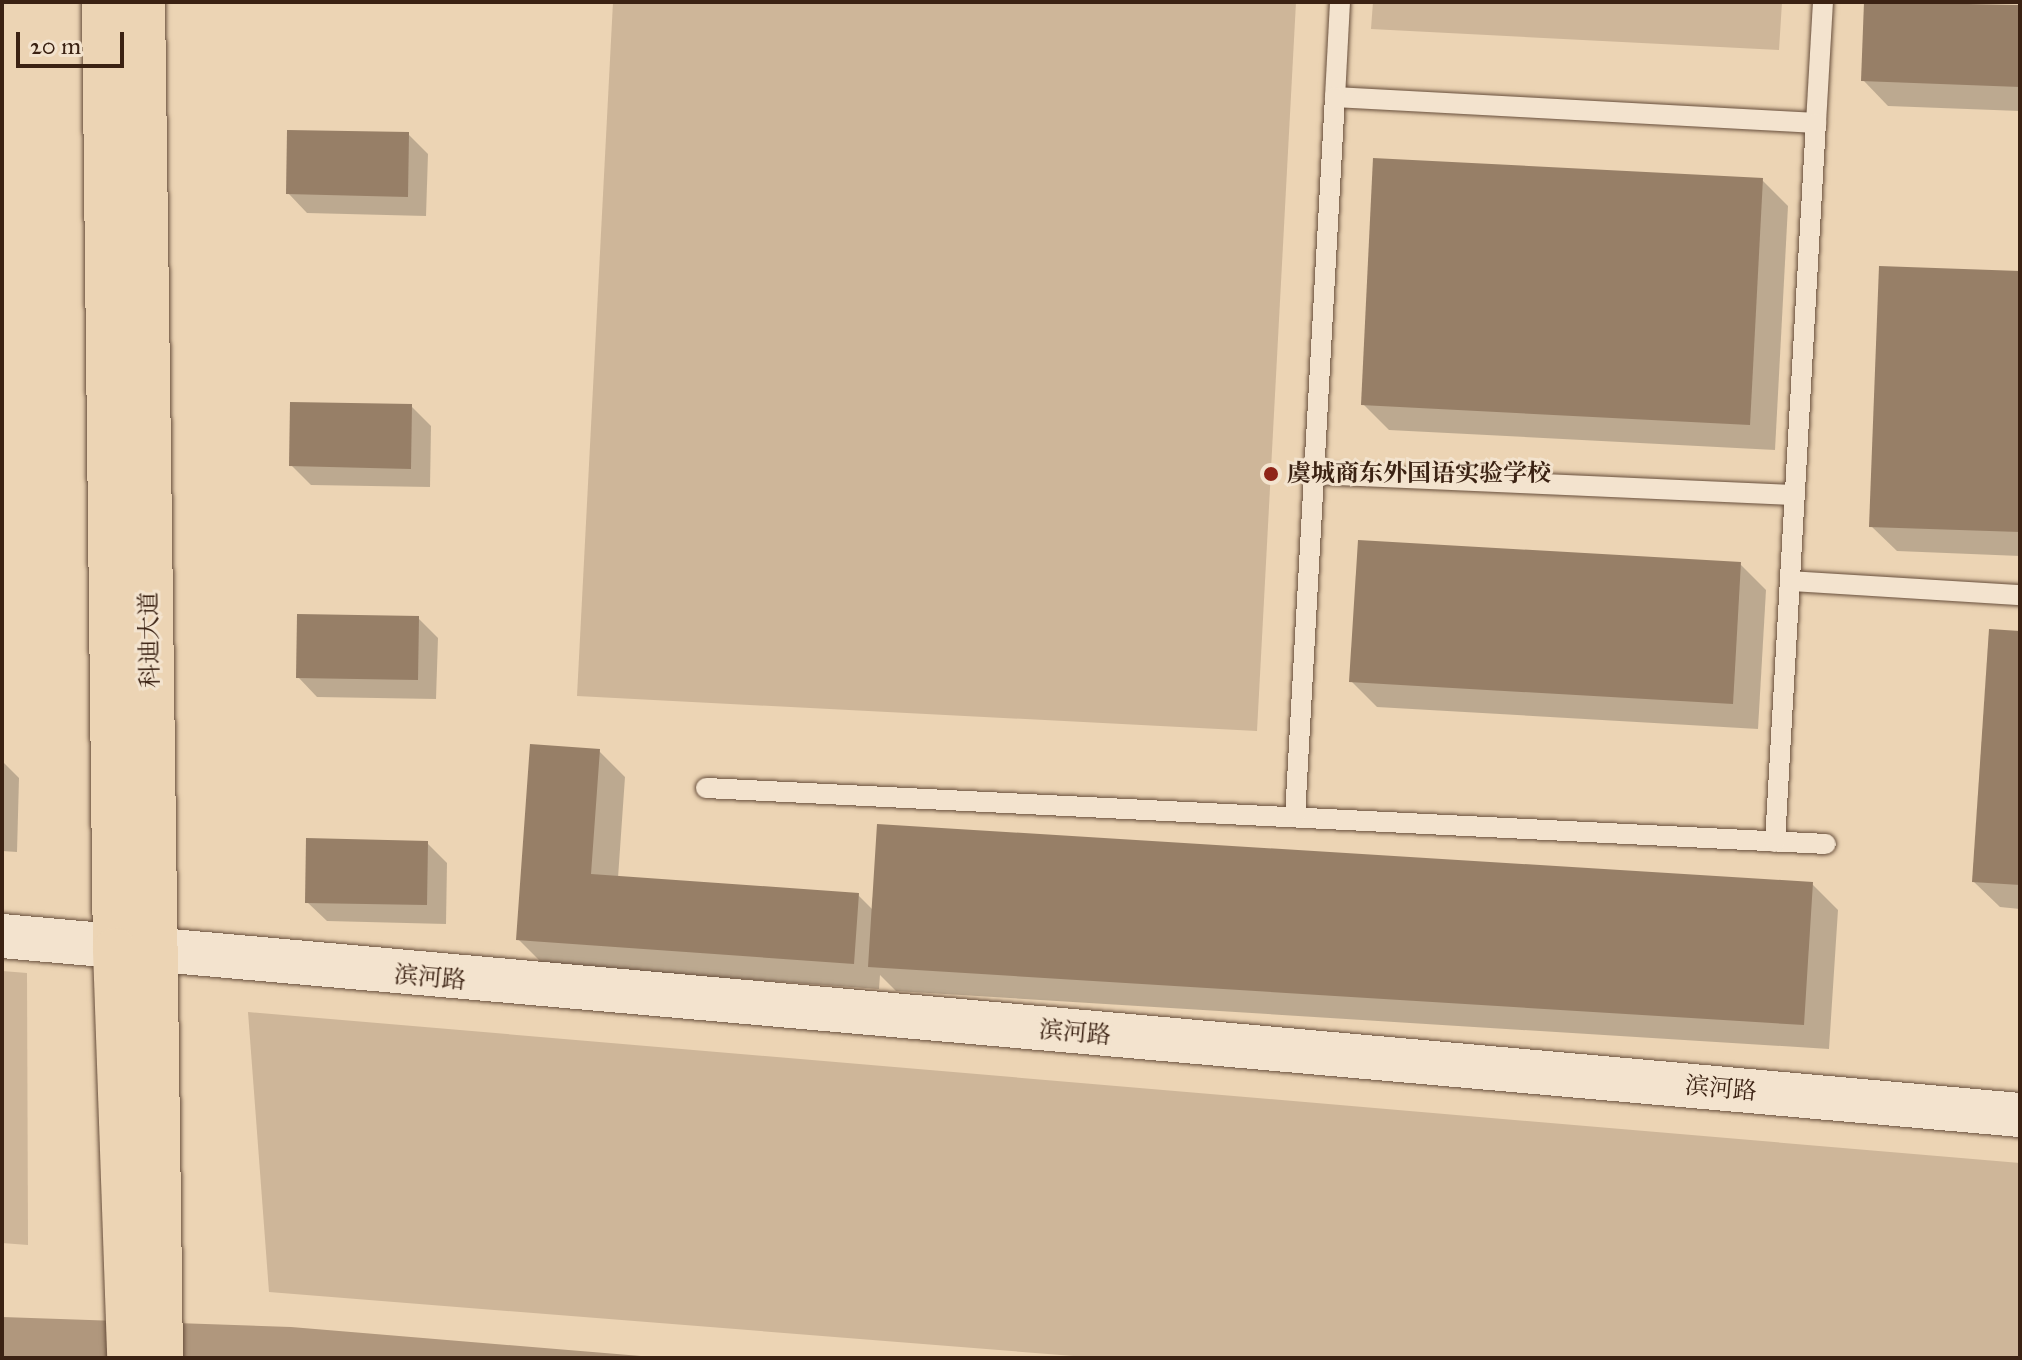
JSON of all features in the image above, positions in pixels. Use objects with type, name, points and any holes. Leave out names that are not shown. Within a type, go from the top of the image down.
[{"type":"main road","name":"科迪大道","points":[[104,2],[144,1276]]},
{"type":"main road","name":"科迪大道","points":[[133,952],[143,2]]},
{"type":"main road","points":[[129,1358],[144,1276]]},
{"type":"main road","points":[[144,1276],[161,1358]]},
{"type":"street","name":"滨河路","points":[[2,936],[133,952],[2020,1115]]},
{"type":"lane","points":[[1295,817],[1340,2]]},
{"type":"lane","points":[[1775,842],[1823,2]]},
{"type":"lane","points":[[1335,97],[1816,123]]},
{"type":"lane","points":[[1314,474],[1795,495]]},
{"type":"lane","points":[[1790,581],[2020,595]]},
{"type":"lane","points":[[706,788],[1826,844]]},
{"type":"shaded area","points":[[613,2],[1296,2],[1257,731],[577,696]]},
{"type":"shaded area","points":[[1373,2],[1782,2],[1779,50],[1371,29]]},
{"type":"shaded area","points":[[2,971],[27,973],[28,1245],[2,1243]]},
{"type":"shaded area","points":[[248,1012],[2020,1163],[2020,1358],[1099,1358],[269,1292]]},
{"type":"shaded area","points":[[2,1317],[291,1327],[665,1358],[2,1358]]},
{"type":"building","points":[[1864,2],[2020,5],[2020,87],[1861,81]]},
{"type":"building","points":[[287,130],[409,132],[408,197],[286,194]]},
{"type":"building","points":[[1373,158],[1763,178],[1750,425],[1361,405]]},
{"type":"building","points":[[1879,266],[2020,271],[2020,532],[1869,527]]},
{"type":"building","points":[[290,402],[412,404],[411,469],[289,466]]},
{"type":"building","points":[[1358,540],[1741,562],[1733,704],[1349,682]]},
{"type":"building","points":[[297,614],[419,616],[418,680],[296,678]]},
{"type":"building","points":[[1989,629],[2020,631],[2020,885],[1972,882]]},
{"type":"building","points":[[530,744],[600,749],[591,874],[859,893],[854,964],[516,940]]},
{"type":"building","points":[[877,824],[1813,882],[1804,1025],[868,967]]},
{"type":"building","points":[[306,838],[428,841],[427,905],[305,903]]},
{"type":"place","name":"虞城商东外国语实验学校","points":[[1271,474]]}]
